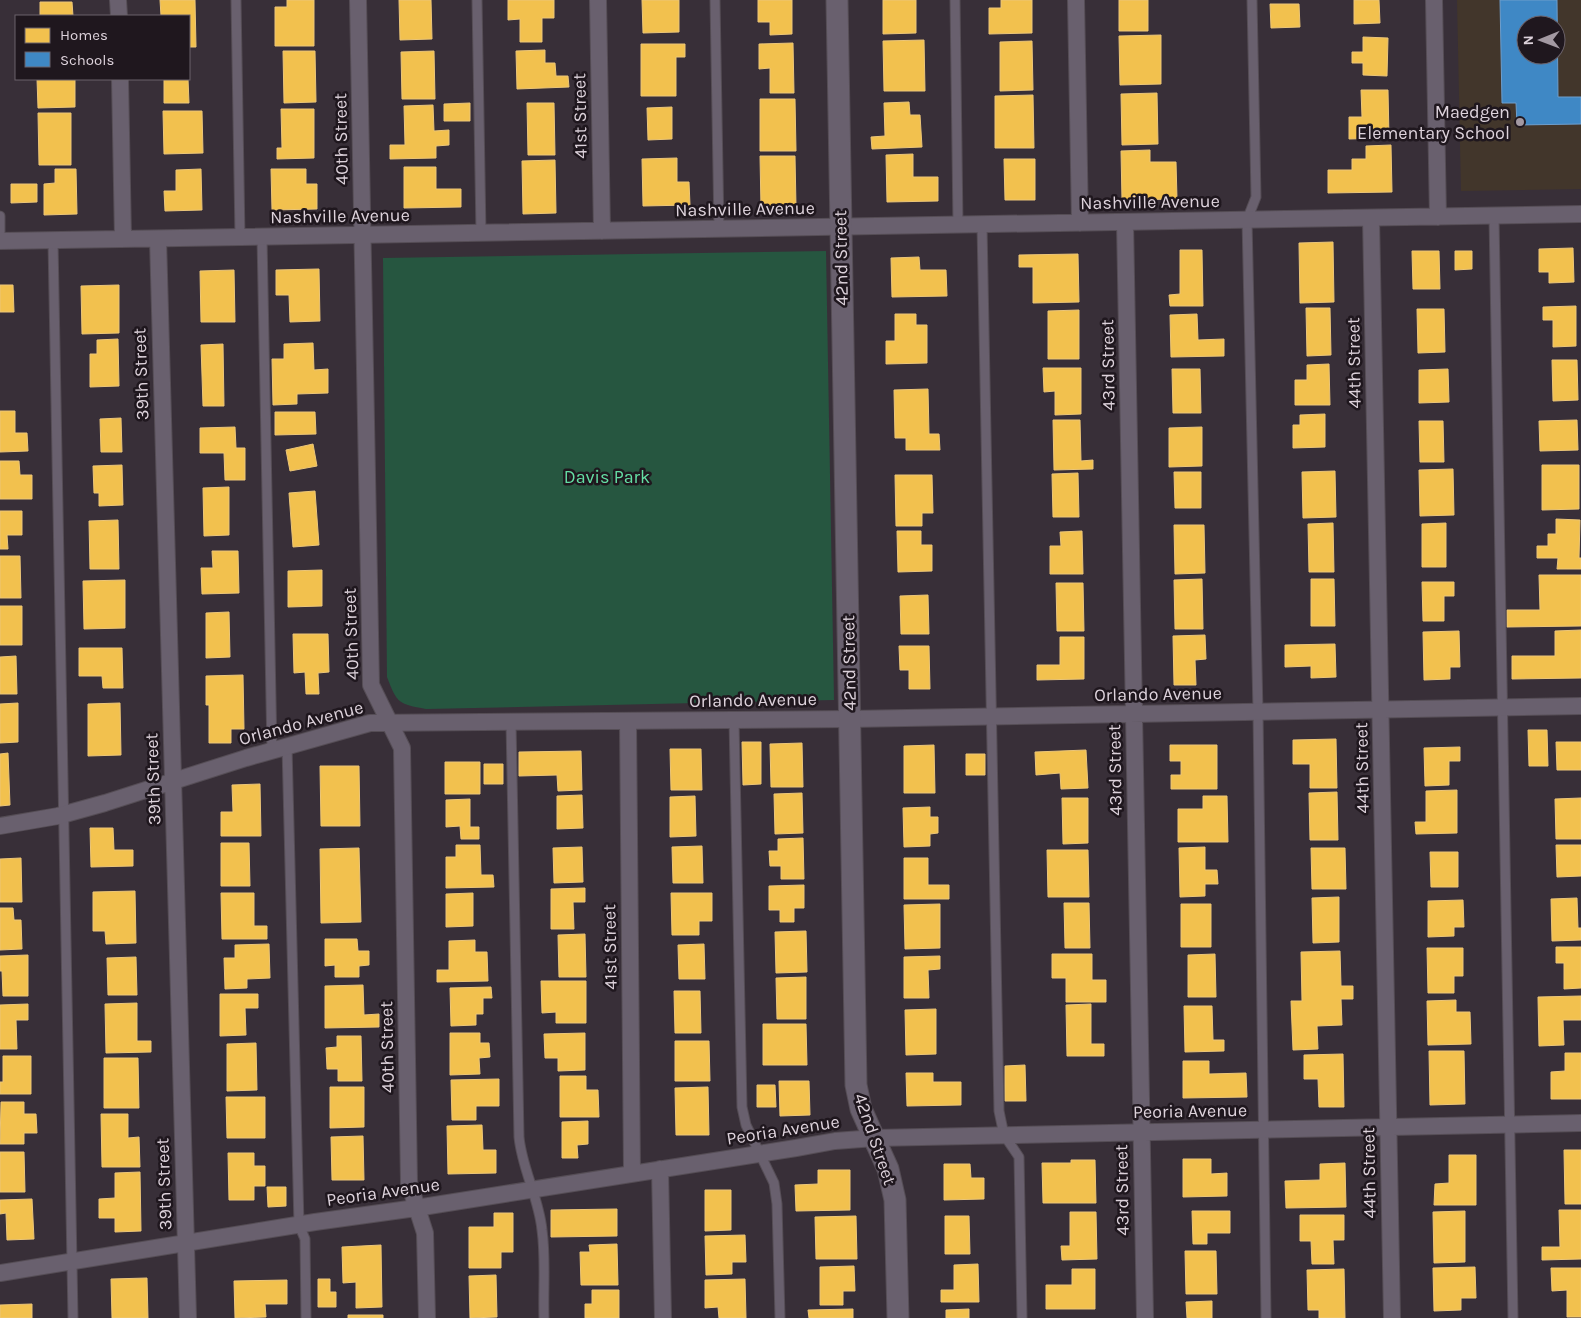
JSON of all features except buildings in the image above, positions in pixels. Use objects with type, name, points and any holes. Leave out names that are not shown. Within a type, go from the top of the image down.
[{"type":"street","points":[[118,0],[119,15]]},
{"type":"street","name":"40th Street","points":[[358,0],[371,685],[402,748],[409,1183],[425,1233],[427,1318]]},
{"type":"street","name":"41st Street","points":[[598,0],[602,231]]},
{"type":"street","name":"42nd Street","points":[[837,0],[856,1085],[861,1110],[888,1169],[896,1200],[898,1318]]},
{"type":"street","points":[[1076,0],[1080,223]]},
{"type":"street","points":[[1434,0],[1438,217]]},
{"type":"street","points":[[120,80],[123,239]]},
{"type":"street","name":"Nashville Avenue","points":[[0,242],[1581,214]]},
{"type":"street","name":"44th Street","points":[[1371,218],[1392,1318]]},
{"type":"street","name":"43rd Street","points":[[1125,222],[1145,1318]]},
{"type":"street","name":"39th Street","points":[[158,239],[188,1318]]},
{"type":"street","name":"Orlando Avenue","points":[[0,826],[64,814],[105,803],[370,723],[850,719],[1581,706]]},
{"type":"street","name":"41st Street","points":[[628,721],[632,1173]]},
{"type":"street","name":"Peoria Avenue","points":[[0,1273],[299,1224],[533,1190],[835,1141],[874,1138],[1581,1123]]},
{"type":"street","points":[[660,1169],[663,1318]]},
{"type":"lane","points":[[236,0],[240,237]]},
{"type":"lane","points":[[477,0],[481,233]]},
{"type":"lane","points":[[715,0],[719,229]]},
{"type":"lane","points":[[954,0],[958,225]]},
{"type":"lane","points":[[1252,0],[1256,197],[1247,220],[1258,712],[1266,1318]]},
{"type":"lane","points":[[0,216],[0,242]]},
{"type":"lane","points":[[1494,216],[1513,1318]]},
{"type":"lane","points":[[982,224],[999,1111],[1004,1135],[1019,1157],[1022,1318]]},
{"type":"lane","points":[[262,237],[299,1224],[305,1239],[306,1318]]},
{"type":"lane","points":[[53,240],[73,1318]]},
{"type":"lane","points":[[734,720],[742,1106],[746,1125],[774,1183],[778,1204],[780,1318]]},
{"type":"lane","points":[[512,722],[519,1137],[521,1153],[533,1190],[542,1229],[544,1318]]},
{"type":"shaded area","name":"Maedgen Elementary School","points":[[1457,0],[1581,0],[1581,189],[1461,191]]},
{"type":"green space","name":"Davis Park","points":[[826,251],[834,700],[426,709],[410,706],[400,701],[393,692],[387,677],[383,258]]},
{"type":"place","name":"Maedgen Elementary School","points":[[1520,122]]}]
